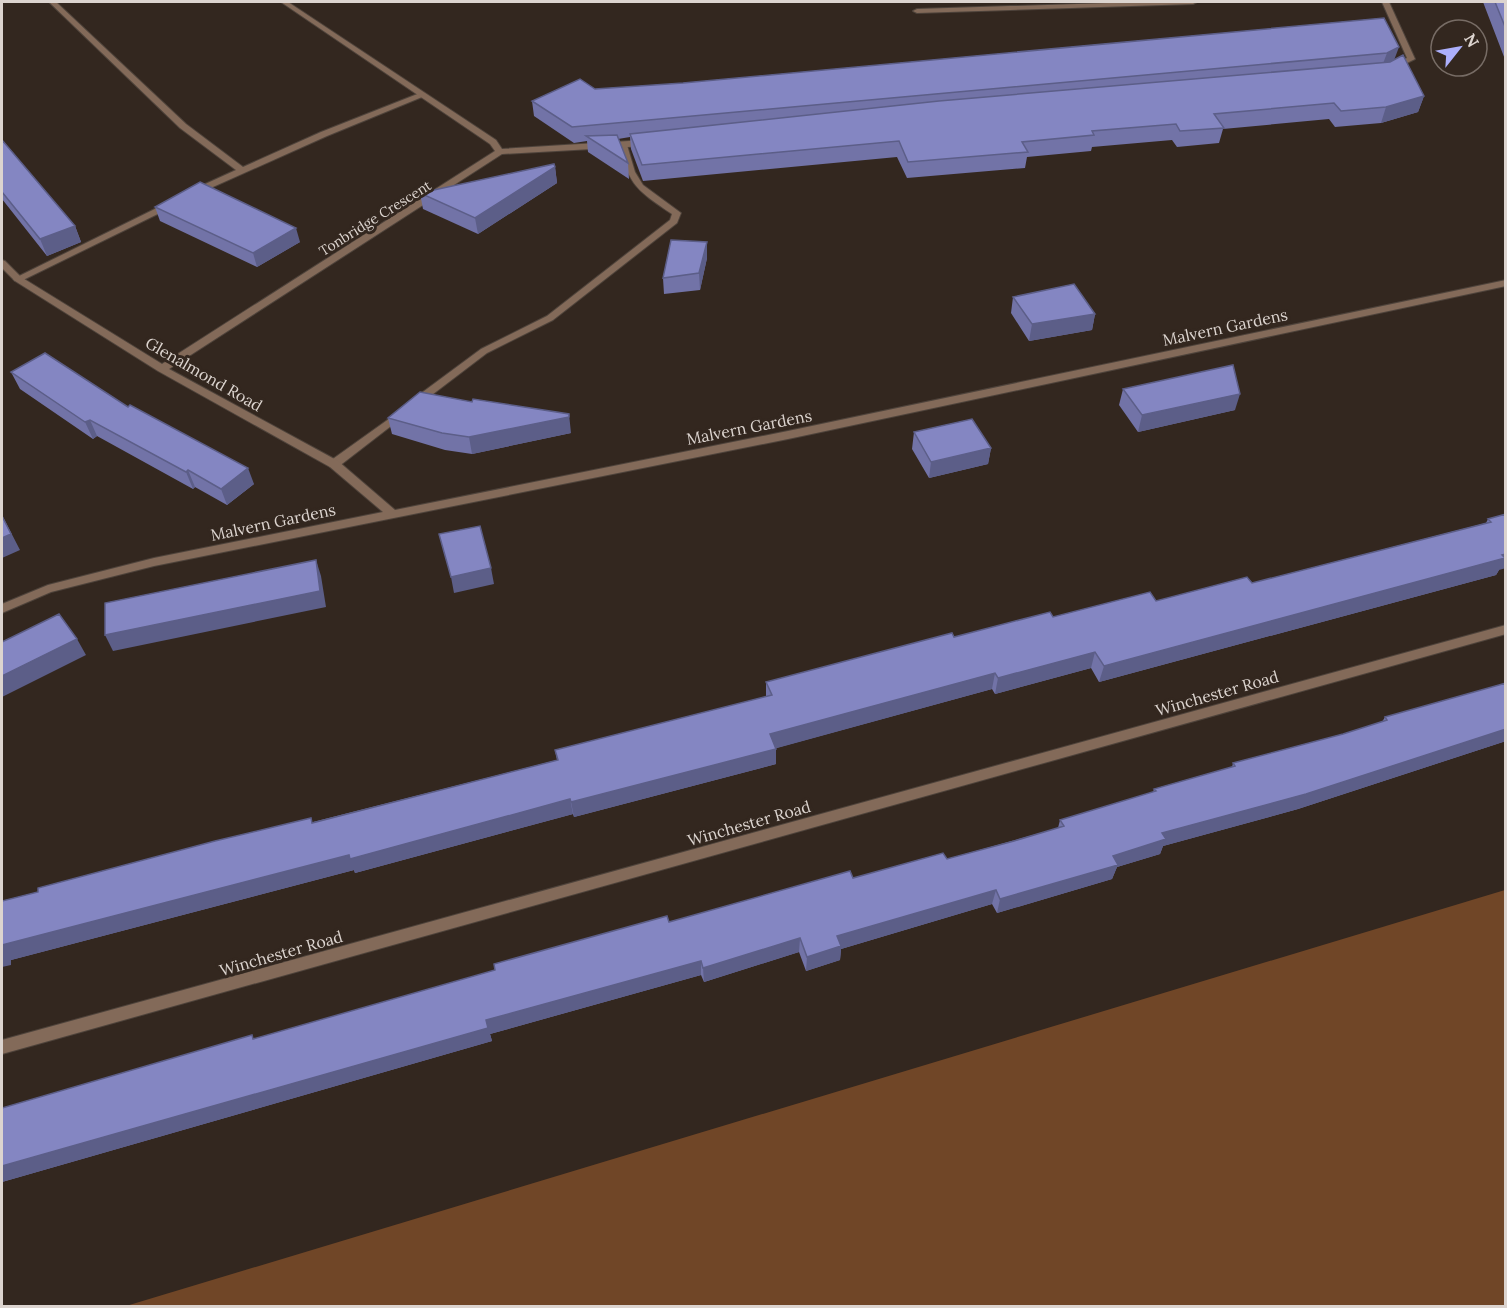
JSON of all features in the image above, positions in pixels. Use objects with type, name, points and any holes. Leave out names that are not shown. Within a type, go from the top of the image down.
[{"type":"street","points":[[52,2],[183,126],[240,169]]},
{"type":"street","points":[[284,2],[493,142],[500,152],[657,141]]},
{"type":"street","points":[[917,11],[1193,2]]},
{"type":"street","points":[[1384,73],[1411,59],[1385,2]]},
{"type":"street","points":[[189,195],[240,169],[423,95]]},
{"type":"street","points":[[334,464],[483,351],[550,318],[674,221],[677,213],[643,192],[629,173],[622,145]]},
{"type":"street","name":"Tonbridge Crescent","points":[[162,369],[491,160],[500,152]]},
{"type":"street","points":[[18,279],[179,200]]},
{"type":"street","name":"Glenalmond Road","points":[[2,263],[18,279],[162,369],[334,464],[392,513]]},
{"type":"street","name":"Malvern Gardens","points":[[2,609],[48,589],[154,562],[799,433],[1506,283]]},
{"type":"street","name":"Winchester Road","points":[[2,1047],[1506,629]]},
{"type":"shaded area","points":[[1505,890],[1505,1306],[126,1306]]},
{"type":"building","points":[[1495,2],[1506,2],[1506,29]]},
{"type":"building","points":[[1384,18],[1399,47],[1387,53],[572,127],[532,101],[580,79],[595,89],[683,83]]},
{"type":"building","points":[[1403,55],[1424,96],[1386,107],[1341,111],[1334,103],[1214,114],[1224,128],[1180,131],[1176,124],[1092,131],[1094,135],[1022,142],[1028,152],[908,162],[899,141],[642,165],[630,134],[939,101],[1390,62]]},
{"type":"building","points":[[617,135],[628,163],[586,136]]},
{"type":"building","points":[[2,140],[75,226],[40,239],[2,192]]},
{"type":"building","points":[[554,164],[555,167],[475,218],[420,193]]},
{"type":"building","points":[[200,182],[296,228],[253,253],[155,207]]},
{"type":"building","points":[[671,240],[707,242],[699,273],[663,278]]},
{"type":"building","points":[[1074,284],[1095,314],[1032,324],[1013,297]]},
{"type":"building","points":[[45,353],[128,407],[130,405],[248,468],[221,489],[90,420],[85,422],[11,372]]},
{"type":"building","points":[[1233,365],[1240,394],[1142,415],[1123,389]]},
{"type":"building","points":[[420,392],[472,402],[473,399],[569,414],[569,417],[469,437],[442,433],[388,418]]},
{"type":"building","points":[[972,419],[991,448],[931,462],[914,432]]},
{"type":"building","points":[[1506,514],[1506,554],[1502,555],[1505,558],[1104,666],[1095,652],[998,678],[995,673],[770,734],[776,749],[571,802],[570,799],[350,859],[349,855],[2,945],[2,901],[38,892],[38,888],[215,841],[311,818],[312,823],[558,760],[555,750],[772,695],[766,682],[952,633],[954,637],[1050,612],[1053,617],[1150,592],[1156,601],[1247,577],[1252,583],[1491,522],[1488,519]]},
{"type":"building","points":[[2,516],[11,534],[2,538]]},
{"type":"building","points":[[480,526],[491,568],[451,577],[439,534]]},
{"type":"building","points":[[316,560],[320,591],[105,635],[105,603]]},
{"type":"building","points":[[59,614],[77,639],[2,676],[2,642]]},
{"type":"building","points":[[1506,683],[1506,729],[1306,794],[1162,833],[1166,839],[1113,856],[1118,865],[1000,899],[996,890],[837,936],[841,946],[807,957],[800,938],[703,968],[701,961],[486,1020],[488,1028],[2,1166],[2,1108],[252,1035],[253,1039],[495,970],[494,964],[667,916],[669,922],[850,871],[853,878],[943,853],[947,859],[1014,841],[1064,826],[1060,820],[1156,791],[1154,789],[1235,766],[1233,763],[1343,734],[1387,720],[1385,717]]}]
